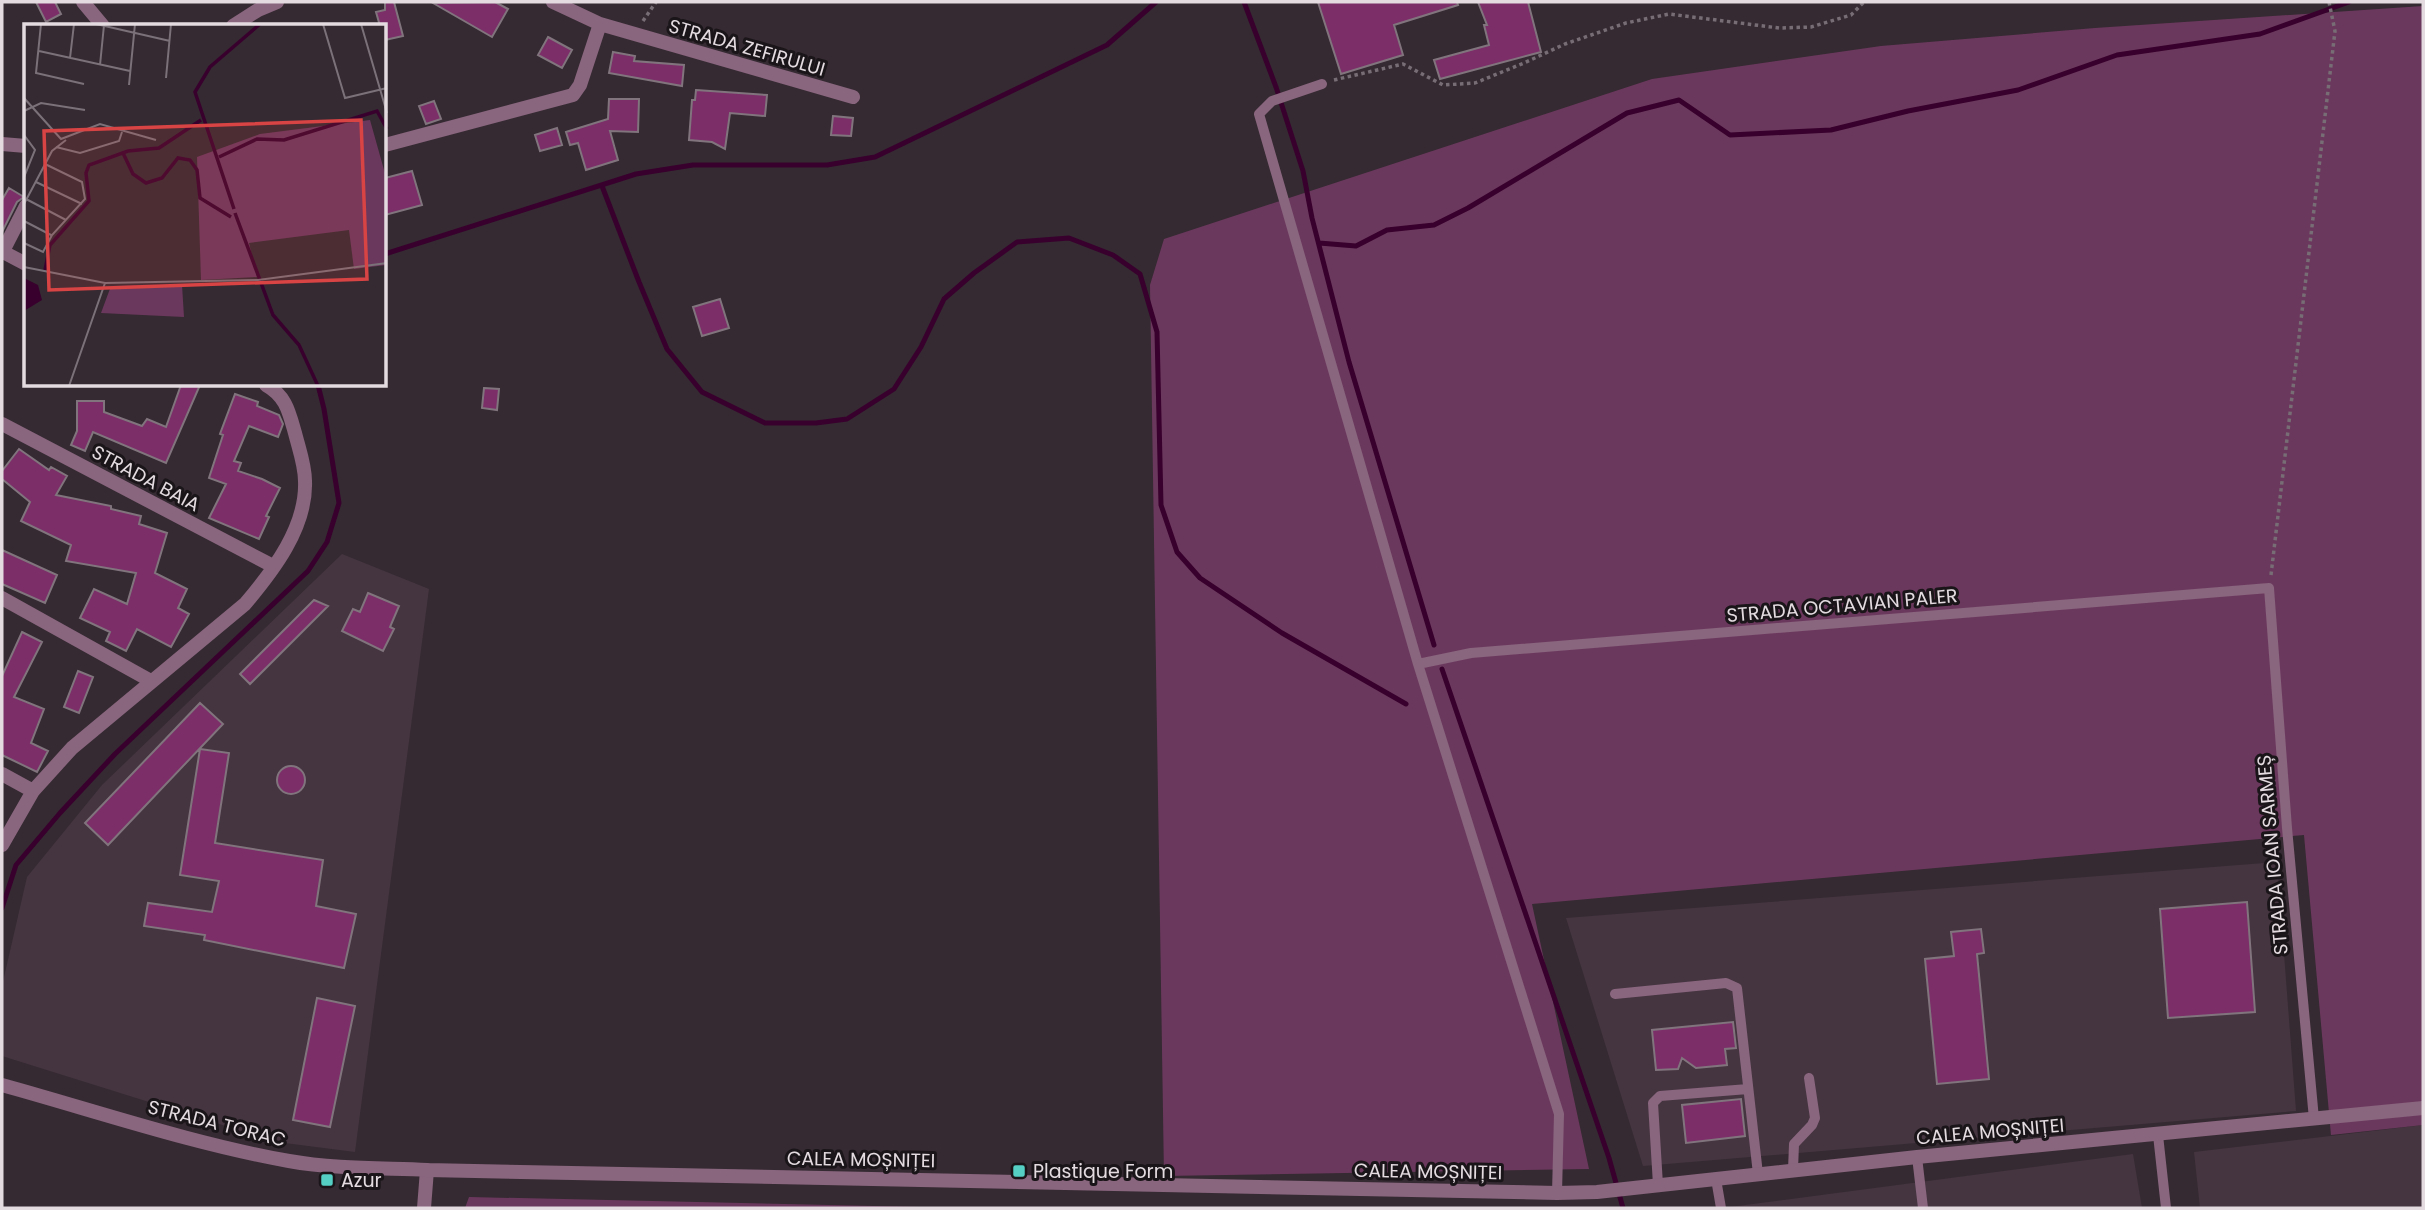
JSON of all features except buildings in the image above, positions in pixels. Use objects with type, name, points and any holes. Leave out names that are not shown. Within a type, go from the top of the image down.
[{"type":"street","points":[[83,2],[101,24]]},
{"type":"street","points":[[236,24],[277,2]]},
{"type":"street","name":"STRADA ZEFIRULUI","points":[[553,2],[600,24],[853,97]]},
{"type":"street","points":[[387,144],[573,95],[580,85],[600,24]]},
{"type":"street","points":[[2,144],[24,146]]},
{"type":"street","points":[[24,210],[2,252],[24,263]]},
{"type":"street","points":[[2,845],[33,791],[72,748],[245,604],[273,566],[298,523],[303,503],[304,468],[288,405],[268,387]]},
{"type":"street","name":"STRADA BAIA","points":[[2,424],[273,566]]},
{"type":"street","points":[[2,598],[151,681]]},
{"type":"street","points":[[2,774],[33,791]]},
{"type":"street","name":"STRADA TORAC","points":[[2,1085],[242,1152],[293,1162],[427,1170]]},
{"type":"street","name":"CALEA MOȘNIȚEI","points":[[427,1170],[1597,1192],[1917,1157],[2423,1108]]},
{"type":"street","points":[[424,1208],[427,1170]]},
{"type":"lane","points":[[1322,84],[1272,101],[1259,114],[1419,664],[1559,1114],[1557,1193]]},
{"type":"lane","name":"STRADA OCTAVIAN PALER","points":[[1419,664],[1471,653],[2269,588]]},
{"type":"lane","name":"STRADA IOAN SARMEȘ","points":[[2269,588],[2287,828],[2314,1119]]},
{"type":"lane","points":[[1615,993],[1731,984],[1737,988],[1758,1174]]},
{"type":"lane","points":[[1793,1170],[1794,1144],[1815,1118],[1810,1078]]},
{"type":"lane","points":[[1658,1185],[1653,1103],[1655,1099],[1660,1096],[1748,1089]]},
{"type":"lane","points":[[2158,1135],[2166,1208]]},
{"type":"lane","points":[[1917,1157],[1923,1208]]},
{"type":"lane","points":[[1716,1179],[1721,1208]]},
{"type":"path","points":[[634,34],[656,2]]},
{"type":"path","points":[[1322,84],[1403,64],[1443,85],[1475,83],[1565,44],[1626,23],[1670,14],[1779,28],[1811,27],[1851,15],[1864,2]]},
{"type":"path","points":[[2269,588],[2336,31],[2329,2]]},
{"type":"shaded area","points":[[2423,6],[2423,1125],[2331,1135],[2304,835],[1532,904],[1589,1169],[1164,1176],[1150,285],[1164,239],[1652,79],[1881,46],[2095,28]]},
{"type":"shaded area","points":[[342,554],[429,589],[355,1152],[277,1142],[2,1056],[2,986],[27,877],[102,785]]},
{"type":"shaded area","points":[[2277,862],[2296,1111],[1643,1166],[1566,918]]},
{"type":"shaded area","points":[[2423,1125],[2423,1208],[2200,1208],[2194,1152]]},
{"type":"shaded area","points":[[2133,1154],[2142,1208],[1722,1208]]},
{"type":"shaded area","points":[[469,1197],[964,1208],[465,1208]]},
{"type":"waterway","points":[[387,253],[636,174],[693,165],[827,165],[875,157],[1107,45],[1156,2]]},
{"type":"waterway","points":[[1244,2],[1276,87],[1303,171],[1312,218],[1349,362],[1434,645]]},
{"type":"waterway","points":[[1319,243],[1356,246],[1387,230],[1434,225],[1468,208],[1627,113],[1679,100],[1730,135],[1831,130],[1908,111],[2018,90],[2117,55],[2260,34],[2349,2]]},
{"type":"waterway","points":[[602,186],[667,349],[702,392],[765,423],[816,423],[847,419],[894,389],[921,347],[944,299],[1017,242],[1069,238],[1113,255],[1140,274],[1157,332],[1161,505],[1177,552],[1200,578],[1282,633],[1406,704]]},
{"type":"waterway","points":[[2,908],[16,865],[60,813],[115,754],[308,571],[327,542],[339,503],[318,387]]},
{"type":"waterway","points":[[1442,669],[1609,1158],[1623,1208]]},
{"type":"place","name":"Plastique Form","points":[[1019,1171]]},
{"type":"place","name":"Azur","points":[[327,1180]]}]
